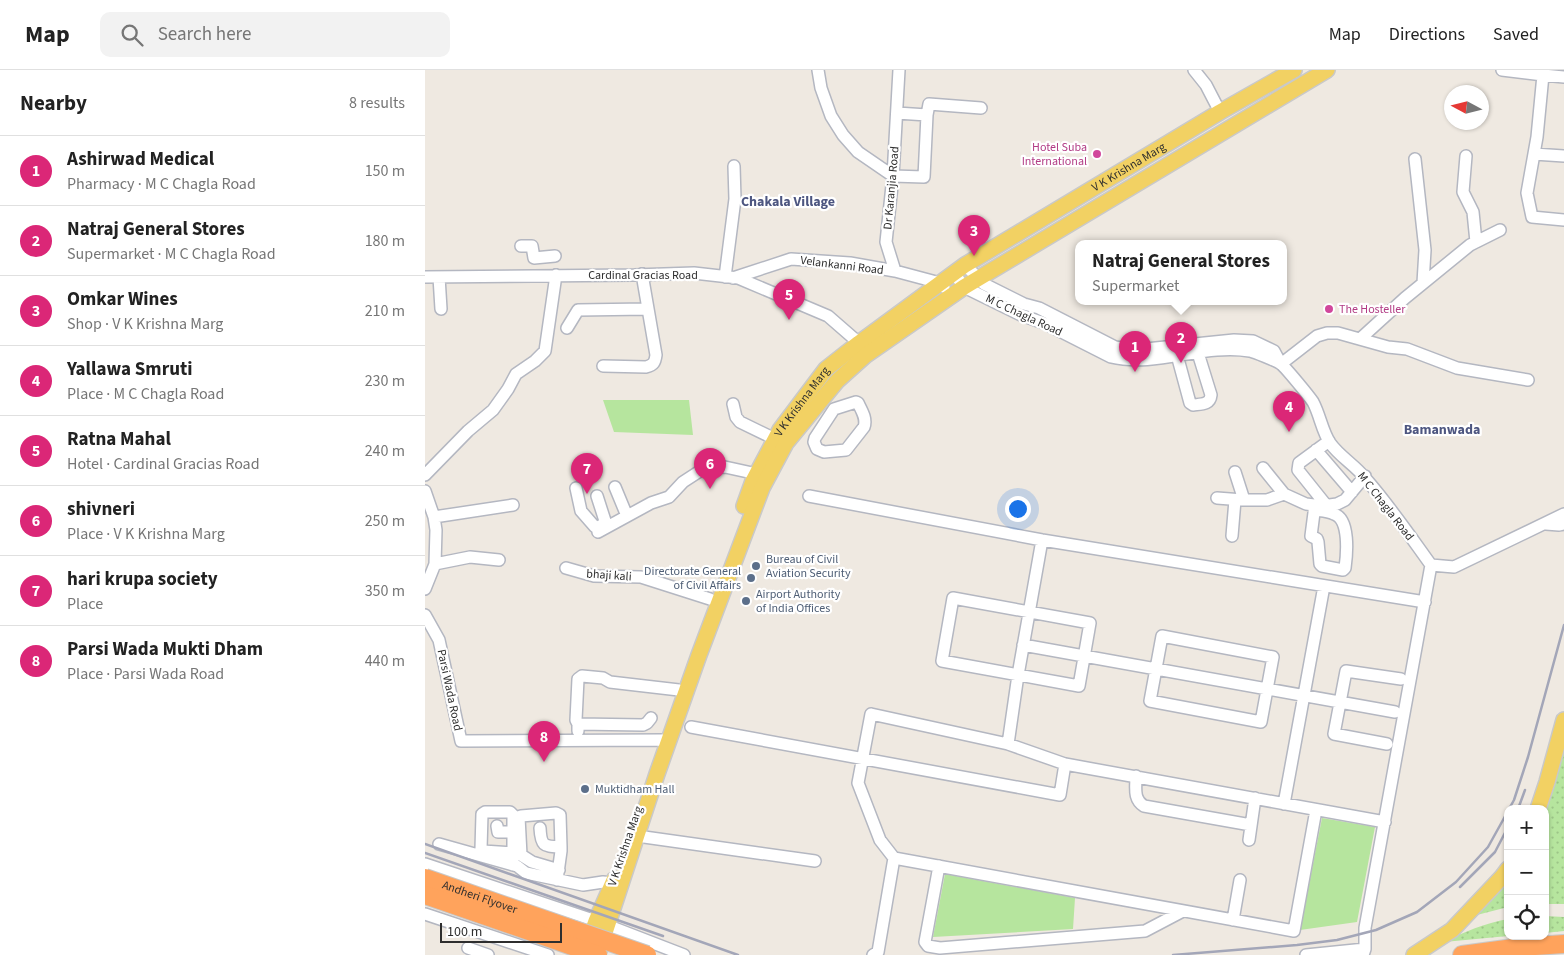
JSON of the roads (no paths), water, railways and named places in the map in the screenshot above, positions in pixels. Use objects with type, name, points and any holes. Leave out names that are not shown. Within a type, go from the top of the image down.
[{"type":"highway","name":"Andheri Flyover","points":[[425,878],[647,955]]},
{"type":"highway","name":"Andheri Flyover","points":[[425,895],[598,955]]},
{"type":"highway","points":[[1462,955],[1521,947],[1564,944]]},
{"type":"main road","name":"V K Krishna Marg","points":[[602,923],[613,883],[650,771],[665,740],[762,488],[786,443],[863,349],[940,283],[960,269],[1220,112],[1294,70]]},
{"type":"main road","name":"V K Krishna Marg","points":[[584,955],[602,923],[637,836],[679,690],[710,599],[757,474],[780,430],[827,369],[1327,70]]},
{"type":"main road","points":[[1539,805],[1564,720]]},
{"type":"main road","points":[[1415,955],[1452,930],[1504,874]]},
{"type":"main road","points":[[598,955],[602,923]]},
{"type":"street","points":[[817,70],[831,116],[843,135],[858,152],[893,176],[924,177],[929,104],[981,108]]},
{"type":"street","name":"Dr Karanjia Road","points":[[895,271],[886,242],[893,176],[899,70]]},
{"type":"street","points":[[1194,70],[1206,85],[1220,112]]},
{"type":"street","points":[[1502,70],[1543,72],[1564,77]]},
{"type":"street","points":[[1543,72],[1534,154],[1527,193],[1532,217],[1564,220]]},
{"type":"street","points":[[897,113],[927,116]]},
{"type":"street","points":[[1534,154],[1564,156]]},
{"type":"street","points":[[1465,156],[1463,192],[1473,212],[1476,242]]},
{"type":"street","points":[[1415,159],[1425,250],[1423,283]]},
{"type":"street","points":[[729,277],[735,199],[734,166]]},
{"type":"street","points":[[1360,339],[1423,283],[1470,245],[1500,230]]},
{"type":"street","points":[[521,246],[533,246],[537,275]]},
{"type":"street","points":[[534,258],[555,256]]},
{"type":"street","name":"Velankanni Road","points":[[729,277],[791,259],[851,263],[895,271]]},
{"type":"street","points":[[895,271],[940,283],[964,286],[960,269]]},
{"type":"street","name":"Cardinal Gracias Road","points":[[425,277],[694,273],[738,278],[828,316],[863,349]]},
{"type":"street","points":[[603,366],[646,367],[651,366],[655,362],[642,274]]},
{"type":"street","points":[[425,475],[468,431],[493,410],[517,374],[545,351],[556,275]]},
{"type":"street","points":[[439,277],[441,309]]},
{"type":"street","name":"M C Chagla Road","points":[[964,286],[984,284],[1024,304],[1054,315],[1099,346],[1111,357],[1123,354],[1139,360],[1188,353],[1232,350],[1250,351],[1281,364],[1312,401],[1325,434],[1337,452],[1365,476],[1431,565]]},
{"type":"street","points":[[567,328],[578,310],[647,310]]},
{"type":"street","points":[[1281,364],[1310,341],[1322,335],[1338,333],[1389,347],[1407,349],[1457,368],[1528,380]]},
{"type":"street","points":[[1123,354],[1146,349],[1188,353]]},
{"type":"street","points":[[856,402],[866,420],[866,424],[846,450],[824,452],[817,449],[814,442],[817,434],[828,419],[836,407],[856,402]]},
{"type":"street","points":[[733,404],[736,417],[740,422],[775,438]]},
{"type":"street","points":[[815,408],[828,419]]},
{"type":"street","points":[[803,423],[817,434]]},
{"type":"street","points":[[1263,468],[1284,494],[1306,504],[1318,507],[1335,514],[1344,524],[1348,546],[1345,568],[1343,570],[1319,564],[1318,542],[1317,539],[1311,536],[1318,507],[1298,470],[1299,463],[1329,441]]},
{"type":"street","points":[[1316,450],[1352,492]]},
{"type":"street","points":[[576,488],[581,513],[595,527],[603,527],[651,503],[669,497],[683,482],[703,469],[725,467],[757,474]]},
{"type":"street","points":[[1232,536],[1240,500],[1235,472]]},
{"type":"street","points":[[1318,507],[1337,504],[1345,500],[1365,476]]},
{"type":"street","points":[[615,487],[627,516]]},
{"type":"street","points":[[425,491],[434,517],[436,530],[435,564],[425,589]]},
{"type":"street","points":[[1217,498],[1267,500],[1284,494]]},
{"type":"street","points":[[597,496],[603,527]]},
{"type":"street","points":[[809,496],[1042,540],[1425,602]]},
{"type":"street","points":[[434,517],[513,505]]},
{"type":"street","points":[[1306,955],[1365,953],[1365,928],[1431,565],[1454,567],[1564,514]]},
{"type":"street","points":[[1544,524],[1564,524]]},
{"type":"street","points":[[1008,744],[1042,540]]},
{"type":"street","points":[[435,564],[470,557],[499,560]]},
{"type":"street","name":"bhaji kali","points":[[566,568],[594,576],[641,577],[710,599]]},
{"type":"street","points":[[1284,804],[1324,586]]},
{"type":"street","points":[[953,598],[1029,612],[1090,623],[1079,686],[942,661],[953,598]]},
{"type":"street","name":"Parsi Wada Road","points":[[425,615],[439,640],[461,741],[665,740]]},
{"type":"street","points":[[1162,636],[1273,657],[1267,689],[1261,722],[1150,701],[1162,636]]},
{"type":"street","points":[[1023,645],[1395,712]]},
{"type":"street","points":[[1387,744],[1334,734],[1346,671],[1401,679]]},
{"type":"street","points":[[577,740],[578,679],[582,676],[603,678],[610,682],[679,690]]},
{"type":"street","points":[[1316,810],[1293,931],[894,858],[880,840],[858,783],[871,714],[1008,744],[1065,764],[1385,822]]},
{"type":"street","points":[[578,724],[643,725],[647,724],[651,718]]},
{"type":"street","points":[[691,728],[1060,795],[1065,764]]},
{"type":"street","points":[[1136,776],[1136,796],[1140,804],[1144,806],[1251,825]]},
{"type":"street","points":[[1249,840],[1255,798]]},
{"type":"street","points":[[513,853],[483,851],[481,849],[482,814],[485,812],[511,812],[513,815],[513,832],[513,853],[513,865]]},
{"type":"street","points":[[558,875],[561,847],[560,815],[556,813],[519,817],[521,856],[558,875],[583,885],[603,882],[613,883]]},
{"type":"street","points":[[497,826],[498,832],[513,832]]},
{"type":"street","points":[[540,828],[541,843],[545,846],[561,847]]},
{"type":"street","points":[[637,836],[815,861]]},
{"type":"street","points":[[439,844],[513,865],[526,872],[558,875]]},
{"type":"street","points":[[873,955],[878,952],[894,858]]},
{"type":"street","points":[[425,864],[602,923],[684,955]]},
{"type":"street","points":[[939,866],[925,942],[928,946],[939,948],[1145,931],[1183,911]]},
{"type":"street","points":[[1233,920],[1240,880]]},
{"type":"street","points":[[425,914],[548,955]]},
{"type":"street","points":[[509,955],[513,943]]},
{"type":"street","points":[[468,948],[488,955]]},
{"type":"railway","points":[[1511,805],[1528,757],[1564,625]]},
{"type":"railway","points":[[1519,805],[1525,790]]},
{"type":"railway","points":[[1173,955],[1297,945],[1337,940],[1376,930],[1417,912],[1456,882],[1488,847],[1504,818]]},
{"type":"railway","points":[[1460,887],[1495,852],[1504,835]]},
{"type":"railway","points":[[425,844],[738,955]]},
{"type":"railway","points":[[425,853],[663,936]]},
{"type":"place","name":"Hotel Suba International","points":[[1097,154]]},
{"type":"place","name":"Omkar Wines","points":[[974,256]]},
{"type":"place","name":"The Hosteller","points":[[1329,309]]},
{"type":"place","name":"Ratna Mahal","points":[[789,320]]},
{"type":"place","name":"Natraj General Stores","points":[[1181,363]]},
{"type":"place","name":"Ashirwad Medical","points":[[1135,372]]},
{"type":"place","name":"Yallawa Smruti","points":[[1289,432]]},
{"type":"place","name":"shivneri","points":[[710,489]]},
{"type":"place","name":"hari krupa society","points":[[587,494]]},
{"type":"place","name":"Bureau of Civil Aviation Security","points":[[756,566]]},
{"type":"place","name":"Directorate General of Civil Affairs","points":[[751,578]]},
{"type":"place","name":"Airport Authority of India Offices","points":[[746,601]]},
{"type":"place","name":"Parsi Wada Mukti Dham","points":[[544,762]]},
{"type":"place","name":"Muktidham Hall","points":[[585,789]]},
{"type":"district","name":"Chakala Village","points":[[788,201]]},
{"type":"district","name":"Bamanwada","points":[[1442,429]]}]
